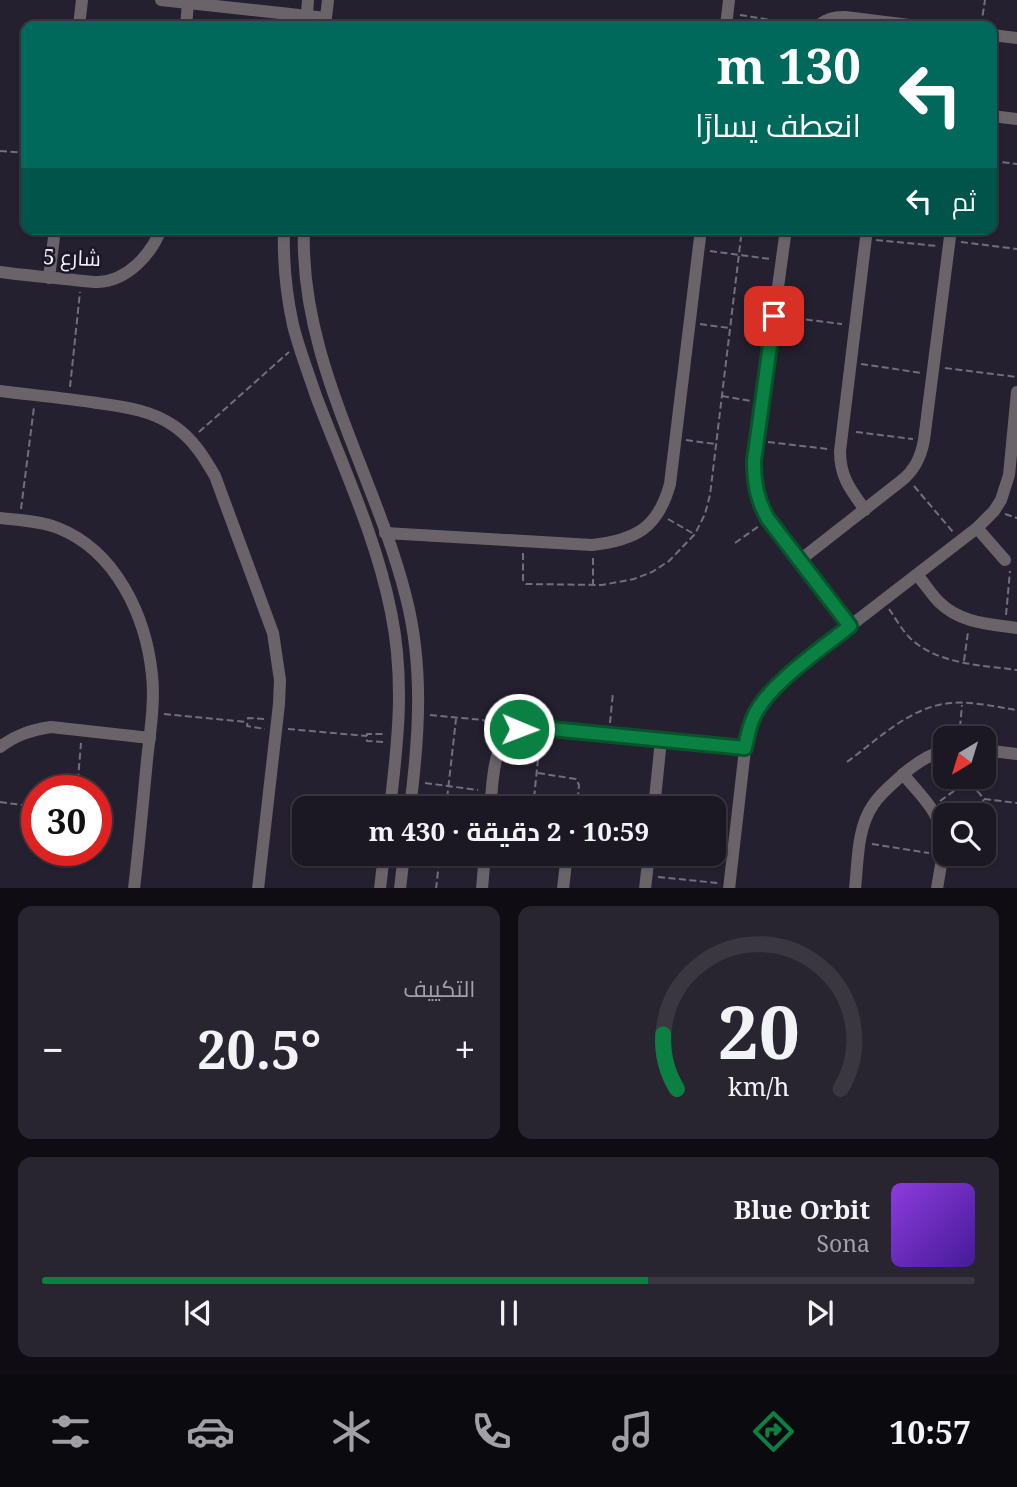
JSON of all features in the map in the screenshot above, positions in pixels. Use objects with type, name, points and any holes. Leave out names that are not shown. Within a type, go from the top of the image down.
[{"type":"street","points":[[80,21],[82,0]]},
{"type":"street","points":[[161,0],[300,21]]},
{"type":"street","points":[[306,21],[308,0]]},
{"type":"street","points":[[326,21],[328,0]]},
{"type":"street","points":[[186,21],[188,3]]},
{"type":"street","points":[[824,21],[834,17],[877,21]]},
{"type":"street","points":[[997,36],[1017,38]]},
{"type":"street","points":[[997,117],[1017,119]]},
{"type":"street","points":[[49,278],[54,235]]},
{"type":"street","name":"شارع 5","points":[[0,272],[100,282],[118,277],[134,268],[147,256],[159,235]]},
{"type":"street","points":[[284,235],[288,298],[299,343],[362,514],[391,611],[398,653],[400,706],[391,796]]},
{"type":"street","points":[[304,235],[304,269],[318,345],[386,533],[411,620],[418,667],[419,713],[411,796]]},
{"type":"street","points":[[386,533],[593,545],[631,537],[645,528],[666,501],[670,484],[700,235]]},
{"type":"street","points":[[785,235],[757,440],[754,478],[756,492],[768,519],[850,626]]},
{"type":"street","points":[[865,510],[842,474],[840,451],[866,235]]},
{"type":"street","points":[[800,560],[906,477],[919,460],[924,440],[949,239]]},
{"type":"street","points":[[0,391],[139,409],[158,416],[190,439],[203,454],[215,476],[274,633],[280,680],[258,888]]},
{"type":"street","points":[[729,886],[747,732],[754,716],[763,701],[788,676],[918,576],[994,511],[1006,488],[1009,475],[1017,393]]},
{"type":"street","points":[[0,518],[56,527],[74,536],[103,559],[116,575],[136,612],[149,653],[153,713],[134,888]]},
{"type":"street","points":[[977,528],[1005,560]]},
{"type":"street","points":[[918,576],[949,610],[970,620],[1011,627]]},
{"type":"street","points":[[0,747],[22,733],[51,727],[150,738]]},
{"type":"street","points":[[492,796],[498,753],[503,741],[513,731],[525,727],[745,748]]},
{"type":"street","points":[[654,796],[661,740]]},
{"type":"street","points":[[996,751],[1017,754]]},
{"type":"street","points":[[855,888],[862,828],[871,807],[903,774],[933,754]]},
{"type":"street","points":[[903,774],[933,811]]},
{"type":"street","points":[[380,888],[383,866]]},
{"type":"street","points":[[400,888],[403,866]]},
{"type":"street","points":[[482,888],[484,866]]},
{"type":"street","points":[[563,888],[566,866]]},
{"type":"street","points":[[937,888],[940,866]]},
{"type":"path","points":[[982,21],[985,0]]},
{"type":"path","points":[[729,6],[780,21]]},
{"type":"path","points":[[0,151],[21,153]]},
{"type":"path","points":[[997,162],[1017,164]]},
{"type":"path","points":[[883,235],[949,239],[1017,249]]},
{"type":"path","points":[[699,249],[781,261]]},
{"type":"path","points":[[68,399],[81,280]]},
{"type":"path","points":[[774,316],[855,326]]},
{"type":"path","points":[[690,323],[730,328]]},
{"type":"path","points":[[190,439],[299,343]]},
{"type":"path","points":[[850,362],[1017,377]]},
{"type":"path","points":[[19,520],[35,395]]},
{"type":"path","points":[[722,396],[762,403]]},
{"type":"path","points":[[842,430],[924,440]]},
{"type":"path","points":[[676,439],[716,444]]},
{"type":"path","points":[[757,440],[840,451]]},
{"type":"path","points":[[906,477],[961,541]]},
{"type":"path","points":[[1015,518],[1017,511]]},
{"type":"path","points":[[658,514],[695,534]]},
{"type":"path","points":[[735,543],[768,519]]},
{"type":"path","points":[[593,545],[593,585]]},
{"type":"path","points":[[1005,560],[1011,577],[1011,627]]},
{"type":"path","points":[[883,602],[911,639],[933,654],[963,663],[1017,670]]},
{"type":"path","points":[[963,663],[970,620]]},
{"type":"path","points":[[609,735],[613,692]]},
{"type":"path","points":[[847,762],[916,713],[943,704],[962,703],[1017,710]]},
{"type":"path","points":[[960,726],[962,703]]},
{"type":"path","points":[[153,713],[247,722]]},
{"type":"path","points":[[419,713],[490,722],[497,725],[507,736]]},
{"type":"path","points":[[447,796],[456,717]]},
{"type":"path","points":[[247,722],[249,718],[277,726]]},
{"type":"path","points":[[247,722],[249,727],[277,726],[367,736],[369,733],[398,739]]},
{"type":"path","points":[[534,796],[541,728]]},
{"type":"path","points":[[78,775],[82,731]]},
{"type":"path","points":[[367,736],[369,741],[398,739]]},
{"type":"path","points":[[537,773],[576,779],[579,785],[578,796]]},
{"type":"path","points":[[413,781],[492,792]]},
{"type":"path","points":[[931,807],[958,789]]},
{"type":"path","points":[[974,789],[985,803]]},
{"type":"path","points":[[983,799],[1017,803]]},
{"type":"path","points":[[0,802],[21,805]]},
{"type":"path","points":[[860,842],[933,854]]},
{"type":"path","points":[[436,888],[439,866]]},
{"type":"path","points":[[646,882],[729,886]]},
{"type":"route","points":[[519,729],[541,728],[745,748],[747,732],[763,701],[788,676],[850,626],[768,519],[756,492],[754,461],[774,316]]}]
